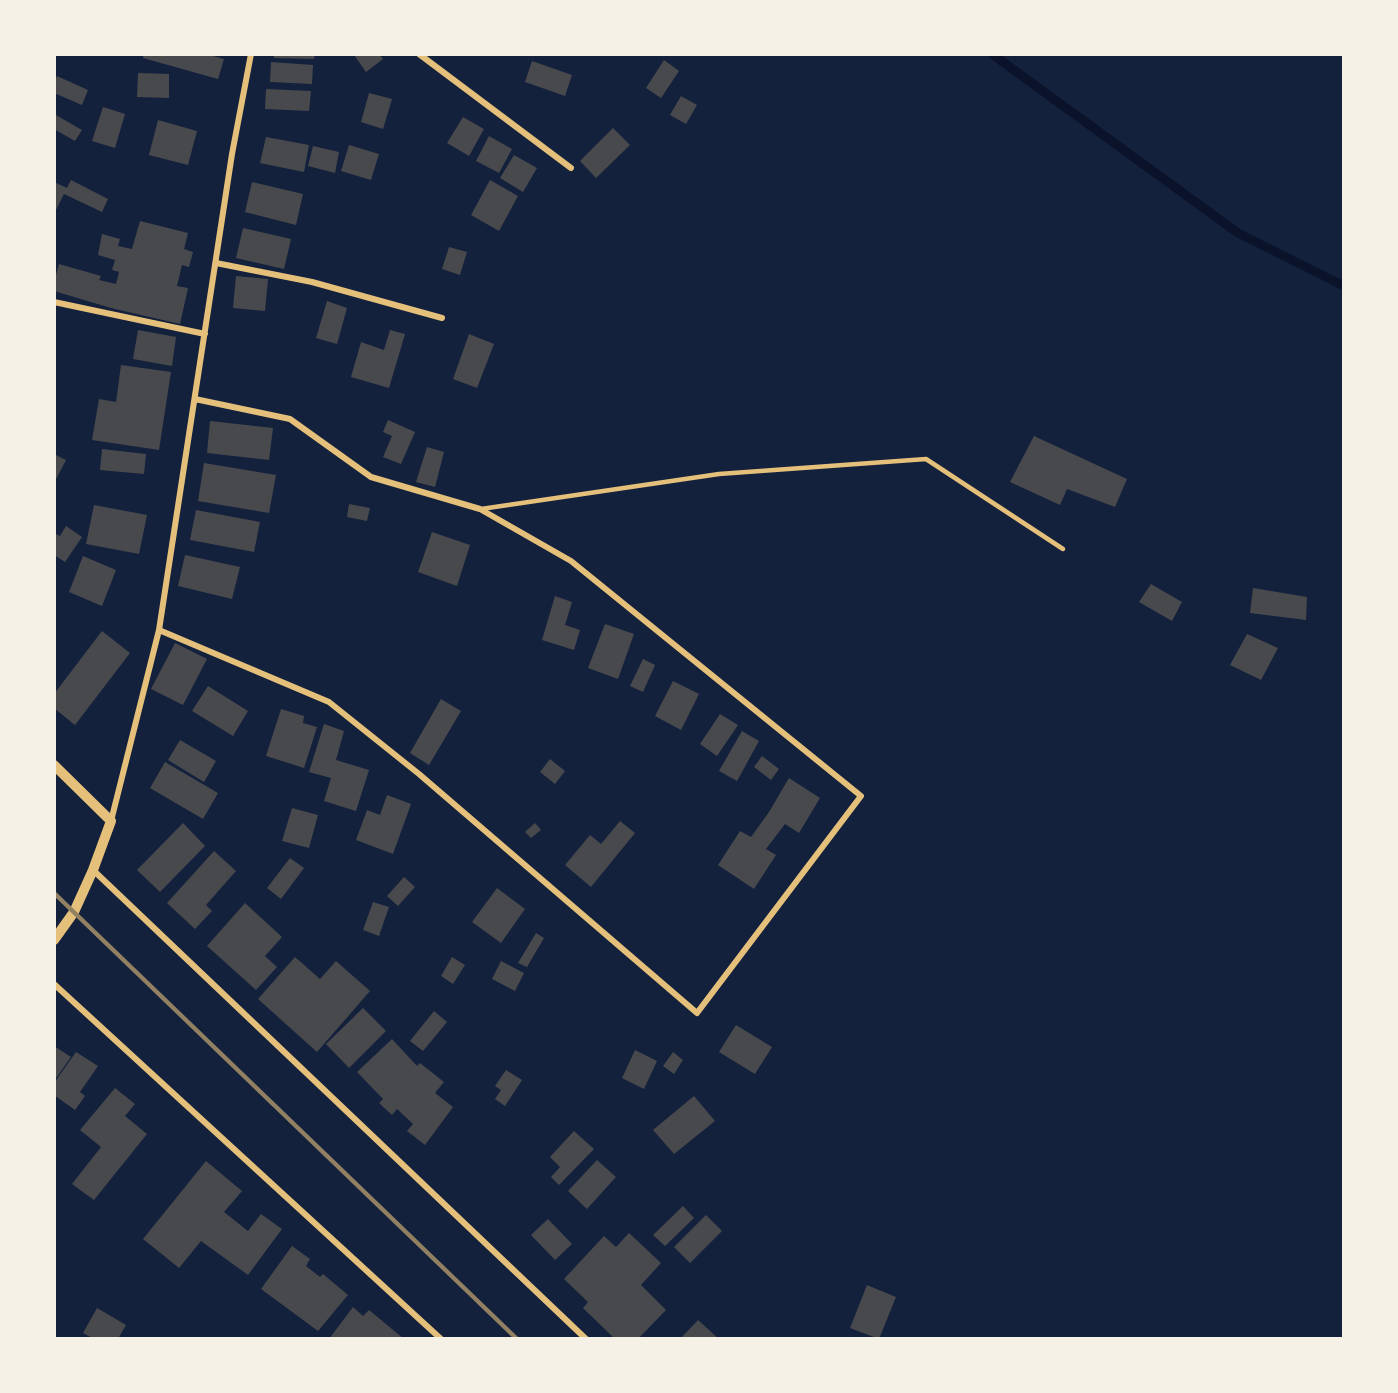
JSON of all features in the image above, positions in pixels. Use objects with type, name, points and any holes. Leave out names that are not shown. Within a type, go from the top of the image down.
[{"type":"street","points":[[54,940],[74,912],[111,821],[159,630],[232,154],[251,54]]},
{"type":"street","points":[[419,54],[571,168]]},
{"type":"street","points":[[216,263],[312,282],[442,318]]},
{"type":"street","points":[[54,302],[205,334]]},
{"type":"street","points":[[159,630],[328,702],[420,774],[697,1013],[861,795],[571,561],[480,509],[371,477],[290,419],[195,399]]},
{"type":"street","points":[[54,765],[111,821]]},
{"type":"street","points":[[93,870],[586,1339]]},
{"type":"street","points":[[54,984],[441,1339]]},
{"type":"lane","points":[[480,509],[719,474],[926,459],[1063,549]]},
{"type":"building","points":[[144,54],[206,54],[224,59],[218,79],[143,58]]},
{"type":"building","points":[[274,54],[315,54],[314,59],[274,58]]},
{"type":"building","points":[[379,54],[383,59],[366,72],[354,55]]},
{"type":"building","points":[[664,60],[679,71],[661,98],[646,88]]},
{"type":"building","points":[[532,61],[572,75],[565,96],[525,82]]},
{"type":"building","points":[[271,62],[313,65],[312,84],[270,82]]},
{"type":"building","points":[[138,73],[169,74],[169,98],[137,97]]},
{"type":"building","points":[[57,76],[88,90],[82,105],[54,93]]},
{"type":"building","points":[[266,89],[311,91],[309,111],[265,109]]},
{"type":"building","points":[[369,93],[392,99],[383,129],[361,122]]},
{"type":"building","points":[[681,96],[697,105],[686,124],[670,115]]},
{"type":"building","points":[[103,107],[125,114],[115,148],[92,141]]},
{"type":"building","points":[[54,114],[82,130],[75,141],[54,129]]},
{"type":"building","points":[[463,117],[484,129],[469,156],[447,143]]},
{"type":"building","points":[[158,120],[197,131],[188,165],[149,155]]},
{"type":"building","points":[[613,128],[630,145],[596,178],[580,161]]},
{"type":"building","points":[[489,136],[512,149],[499,173],[476,161]]},
{"type":"building","points":[[266,137],[309,145],[304,172],[260,163]]},
{"type":"building","points":[[349,145],[379,154],[371,180],[341,171]]},
{"type":"building","points":[[313,146],[339,152],[335,173],[308,166]]},
{"type":"building","points":[[514,155],[537,168],[523,192],[500,178]]},
{"type":"building","points":[[71,180],[108,199],[102,212],[64,194],[56,210],[54,208],[54,182],[67,188]]},
{"type":"building","points":[[490,180],[518,196],[499,231],[471,215]]},
{"type":"building","points":[[252,182],[303,194],[296,225],[245,212]]},
{"type":"building","points":[[140,221],[188,233],[184,249],[193,252],[189,267],[182,265],[177,286],[188,288],[180,324],[111,308],[54,291],[59,264],[101,276],[99,280],[116,284],[119,272],[112,270],[115,260],[98,255],[102,234],[120,239],[118,246],[132,249]]},
{"type":"building","points":[[243,228],[291,239],[284,269],[236,258]]},
{"type":"building","points":[[449,247],[467,252],[460,275],[442,269]]},
{"type":"building","points":[[236,276],[268,279],[265,311],[233,308]]},
{"type":"building","points":[[327,301],[347,308],[337,344],[316,338]]},
{"type":"building","points":[[138,330],[176,337],[172,366],[133,359]]},
{"type":"building","points":[[390,330],[405,334],[389,388],[351,377],[361,342],[384,350]]},
{"type":"building","points":[[469,334],[494,344],[477,388],[453,379]]},
{"type":"building","points":[[121,365],[171,372],[159,450],[92,440],[99,399],[116,402]]},
{"type":"building","points":[[388,420],[415,432],[401,464],[383,457],[392,436],[383,432]]},
{"type":"building","points":[[210,421],[273,428],[269,460],[207,453]]},
{"type":"building","points":[[1034,436],[1127,479],[1115,507],[1067,489],[1060,505],[1010,482]]},
{"type":"building","points":[[427,447],[444,452],[435,487],[416,482]]},
{"type":"building","points":[[102,449],[146,454],[144,474],[100,470]]},
{"type":"building","points":[[54,454],[66,460],[54,483]]},
{"type":"building","points":[[204,463],[276,475],[269,513],[198,501]]},
{"type":"building","points":[[349,504],[370,508],[367,521],[347,517]]},
{"type":"building","points":[[94,505],[147,515],[139,554],[86,544]]},
{"type":"building","points":[[196,510],[260,522],[254,552],[190,540]]},
{"type":"building","points":[[66,526],[82,537],[65,562],[54,555],[54,533],[60,536]]},
{"type":"building","points":[[432,532],[470,545],[457,586],[418,572]]},
{"type":"building","points":[[185,555],[240,567],[232,599],[178,586]]},
{"type":"building","points":[[83,556],[116,570],[102,606],[69,592]]},
{"type":"building","points":[[1151,584],[1182,602],[1172,621],[1139,602]]},
{"type":"building","points":[[1253,588],[1307,597],[1306,620],[1250,613]]},
{"type":"building","points":[[555,596],[572,602],[565,625],[580,630],[574,650],[542,640]]},
{"type":"building","points":[[605,624],[634,634],[618,679],[588,668]]},
{"type":"building","points":[[102,631],[130,653],[75,725],[54,708],[54,694]]},
{"type":"building","points":[[1247,634],[1278,648],[1261,680],[1230,665]]},
{"type":"building","points":[[175,643],[207,659],[183,705],[151,689]]},
{"type":"building","points":[[643,659],[655,665],[643,692],[630,686]]},
{"type":"building","points":[[673,681],[699,694],[681,730],[655,716]]},
{"type":"building","points":[[208,686],[248,711],[233,736],[192,711]]},
{"type":"building","points":[[441,699],[461,711],[429,765],[410,753]]},
{"type":"building","points":[[281,709],[304,716],[303,723],[317,727],[304,768],[266,756]]},
{"type":"building","points":[[720,714],[738,725],[717,756],[700,744]]},
{"type":"building","points":[[324,724],[344,731],[336,760],[369,770],[356,811],[324,801],[331,778],[309,772]]},
{"type":"building","points":[[742,731],[759,741],[737,781],[719,771]]},
{"type":"building","points":[[180,740],[216,761],[204,782],[168,760]]},
{"type":"building","points":[[762,756],[779,769],[771,780],[754,767]]},
{"type":"building","points":[[550,759],[565,771],[555,784],[540,772]]},
{"type":"building","points":[[165,762],[218,793],[203,819],[150,788]]},
{"type":"building","points":[[789,778],[820,798],[799,833],[785,824],[766,849],[776,855],[754,889],[718,865],[740,831],[751,837]]},
{"type":"building","points":[[387,795],[411,804],[393,854],[356,840],[367,810],[380,815]]},
{"type":"building","points":[[292,808],[318,815],[309,848],[282,841]]},
{"type":"building","points":[[620,821],[635,833],[591,887],[565,865],[590,835],[601,844]]},
{"type":"building","points":[[183,823],[205,846],[160,892],[137,870]]},
{"type":"building","points":[[535,823],[541,830],[531,838],[525,832]]},
{"type":"building","points":[[214,851],[236,871],[206,905],[212,911],[195,929],[167,903]]},
{"type":"building","points":[[290,858],[304,868],[281,899],[267,888]]},
{"type":"building","points":[[404,877],[415,887],[398,906],[387,896]]},
{"type":"building","points":[[497,888],[525,909],[501,943],[472,922]]},
{"type":"building","points":[[373,902],[389,907],[379,936],[363,930]]},
{"type":"building","points":[[245,903],[282,937],[265,956],[277,967],[256,990],[207,946]]},
{"type":"building","points":[[536,933],[544,938],[527,967],[518,963]]},
{"type":"building","points":[[295,957],[320,979],[336,961],[370,991],[317,1052],[258,999]]},
{"type":"building","points":[[452,957],[465,965],[453,984],[441,976]]},
{"type":"building","points":[[501,961],[524,973],[515,991],[492,979]]},
{"type":"building","points":[[363,1008],[386,1031],[349,1068],[326,1044]]},
{"type":"building","points":[[434,1011],[447,1022],[423,1051],[410,1041]]},
{"type":"building","points":[[736,1025],[772,1047],[755,1074],[719,1052]]},
{"type":"building","points":[[392,1039],[417,1066],[420,1063],[444,1082],[435,1093],[453,1107],[425,1145],[407,1131],[413,1124],[397,1109],[392,1115],[379,1103],[383,1099],[357,1072]]},
{"type":"building","points":[[54,1046],[71,1057],[54,1081]]},
{"type":"building","points":[[635,1050],[657,1061],[644,1089],[622,1078]]},
{"type":"building","points":[[76,1052],[98,1066],[80,1092],[85,1096],[75,1110],[54,1095],[54,1083]]},
{"type":"building","points":[[673,1052],[683,1060],[674,1074],[663,1066]]},
{"type":"building","points":[[506,1070],[522,1080],[505,1106],[495,1099],[501,1090],[495,1086]]},
{"type":"building","points":[[115,1088],[135,1104],[125,1116],[147,1134],[94,1200],[72,1184],[101,1147],[80,1130]]},
{"type":"building","points":[[694,1096],[715,1121],[674,1154],[653,1130]]},
{"type":"building","points":[[574,1131],[594,1149],[559,1185],[551,1177],[560,1167],[550,1157]]},
{"type":"building","points":[[597,1160],[616,1177],[587,1209],[568,1191]]},
{"type":"building","points":[[206,1161],[242,1191],[224,1212],[248,1231],[261,1214],[282,1229],[248,1275],[201,1241],[179,1268],[143,1239]]},
{"type":"building","points":[[683,1206],[694,1218],[665,1246],[653,1235]]},
{"type":"building","points":[[706,1215],[722,1231],[690,1263],[674,1247]]},
{"type":"building","points":[[548,1219],[572,1244],[555,1260],[531,1235]]},
{"type":"building","points":[[629,1233],[661,1263],[641,1285],[666,1310],[638,1339],[615,1339],[583,1308],[588,1302],[564,1279],[604,1236],[616,1247]]},
{"type":"building","points":[[292,1246],[310,1259],[306,1266],[320,1277],[323,1274],[348,1295],[318,1331],[261,1289]]},
{"type":"building","points":[[867,1285],[896,1297],[879,1339],[850,1328]]},
{"type":"building","points":[[353,1307],[363,1316],[369,1310],[404,1339],[329,1339]]},
{"type":"building","points":[[97,1308],[126,1325],[118,1339],[94,1339],[83,1333]]},
{"type":"building","points":[[698,1320],[719,1339],[680,1339]]},
{"type":"waterway","points":[[992,54],[1238,233],[1344,286]]},
{"type":"railway","points":[[54,893],[517,1339]]}]
